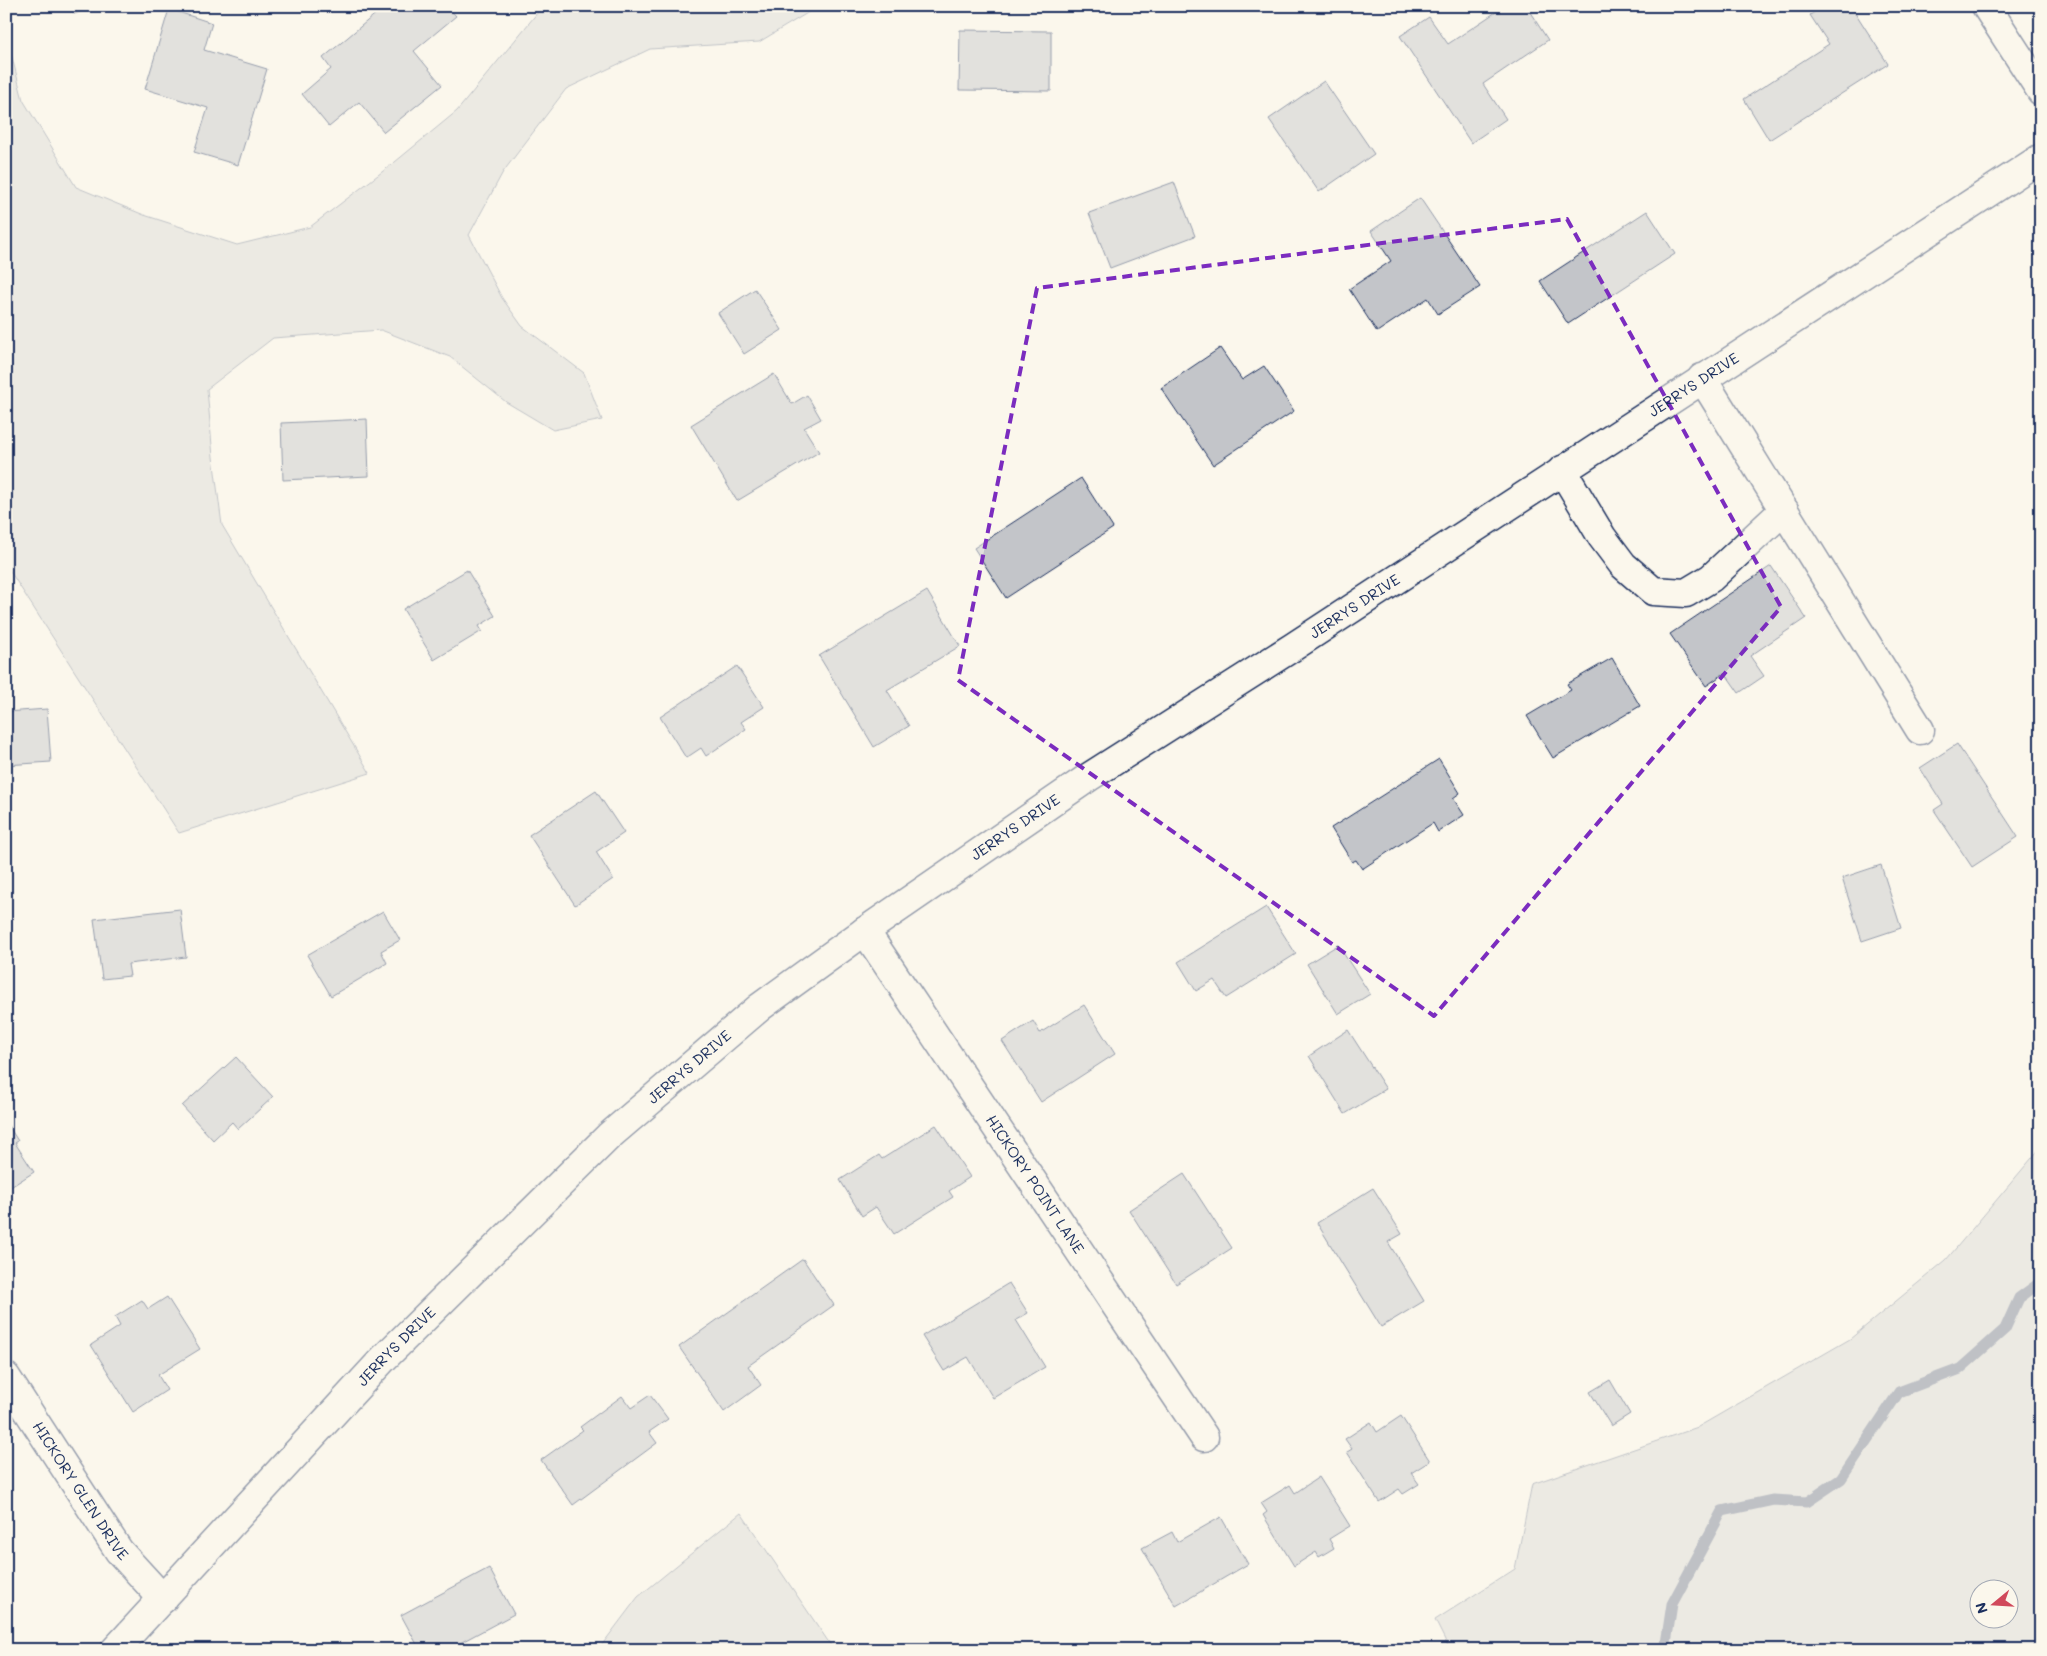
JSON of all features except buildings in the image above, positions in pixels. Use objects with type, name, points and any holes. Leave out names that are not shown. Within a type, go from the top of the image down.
[{"type":"street","points":[[1986,6],[2041,91]]},
{"type":"street","name":"JERRYS DRIVE","points":[[115,1650],[164,1599],[379,1363],[602,1143],[684,1070],[760,1007],[1089,777],[2041,158]]},
{"type":"street","points":[[1702,378],[1920,730]]},
{"type":"street","points":[[1562,470],[1602,537],[1623,565],[1653,591],[1686,594],[1711,578],[1784,510]]},
{"type":"street","name":"HICKORY POINT LANE","points":[[865,932],[1204,1437]]},
{"type":"street","name":"HICKORY GLEN DRIVE","points":[[6,1377],[119,1551],[164,1599]]},
{"type":"highlighted area","points":[[1567,219],[1781,607],[1434,1016],[958,680],[1037,288]]},
{"type":"shaded area","points":[[543,6],[819,6],[759,42],[650,49],[566,89],[503,172],[469,235],[502,298],[522,326],[584,373],[602,420],[553,430],[506,402],[450,357],[381,330],[273,338],[207,389],[222,525],[370,773],[179,833],[6,565],[6,34],[23,100],[76,187],[144,215],[237,245],[310,227],[395,162],[457,111]]},
{"type":"shaded area","points":[[2041,1144],[2041,1641],[2026,1650],[1450,1650],[1435,1620],[1515,1569],[1532,1484],[1698,1427],[1850,1339],[1946,1260],[2037,1152]]},
{"type":"shaded area","points":[[741,1513],[834,1650],[598,1650],[638,1597]]},
{"type":"waterway","points":[[1665,1650],[1672,1604],[1722,1511],[1773,1500],[1807,1502],[1841,1479],[1899,1392],[1960,1369],[2005,1329],[2019,1298],[2041,1282]]}]
